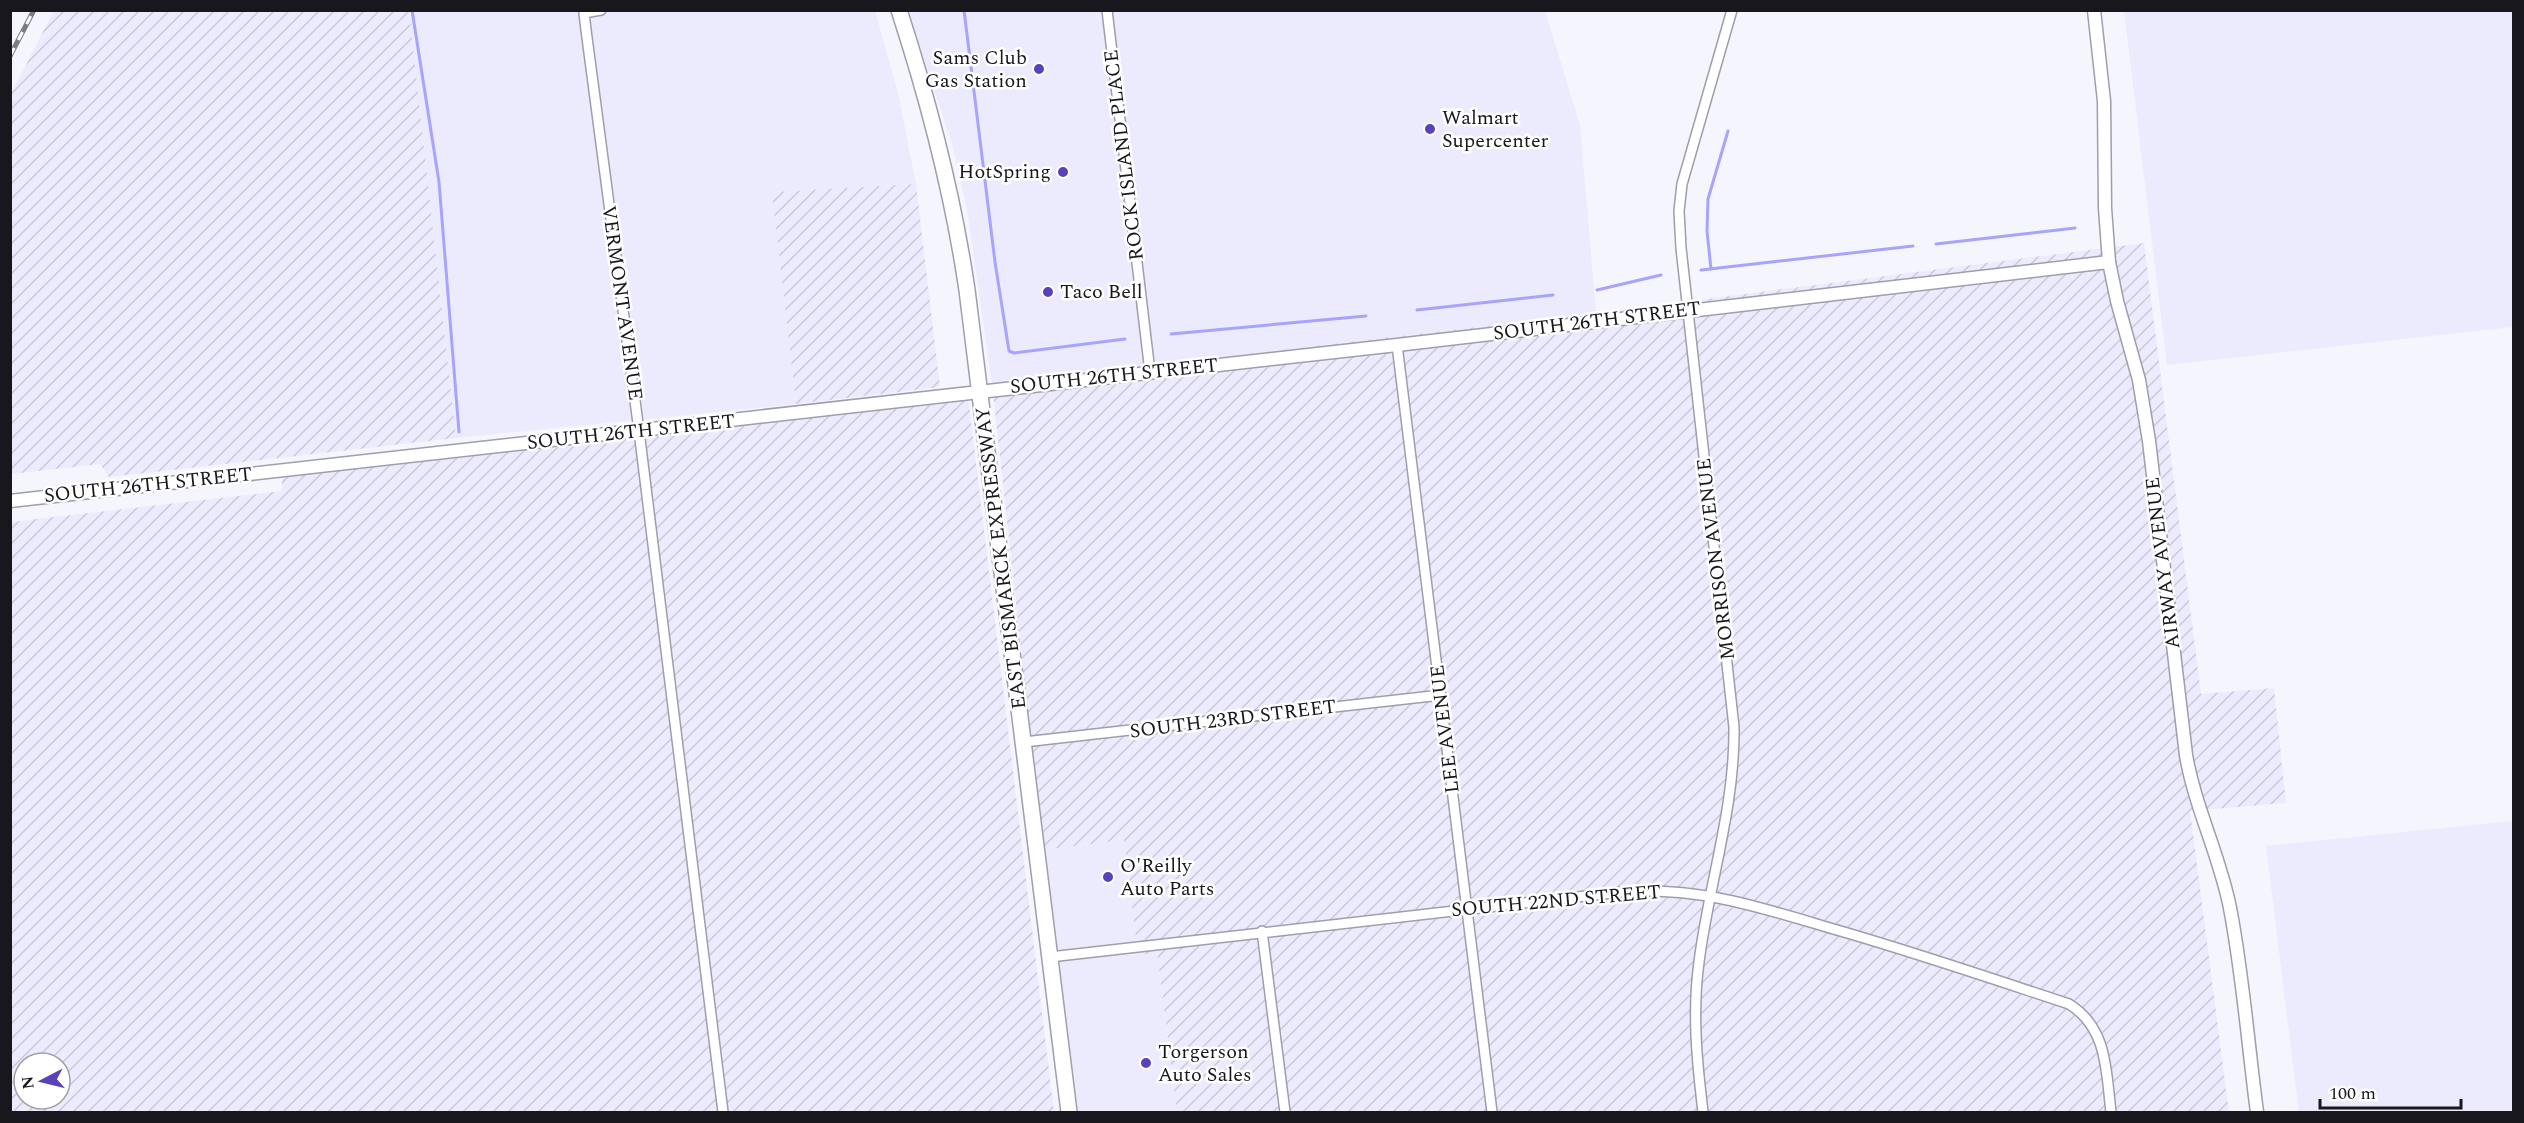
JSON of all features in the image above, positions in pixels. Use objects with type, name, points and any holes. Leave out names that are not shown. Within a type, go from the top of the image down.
[{"type":"main road","name":"EAST BISMARCK EXPRESSWAY","points":[[899,10],[929,109],[951,202],[968,290],[1069,1113]]},
{"type":"street","name":"VERMONT AVENUE","points":[[601,10],[584,13],[639,431],[723,1113]]},
{"type":"street","name":"ROCK ISLAND PLACE","points":[[1107,10],[1150,372]]},
{"type":"street","name":"MORRISON AVENUE","points":[[1703,1113],[1695,1038],[1695,1004],[1700,954],[1731,794],[1734,727],[1731,680],[1679,227],[1681,190],[1732,10]]},
{"type":"street","name":"AIRWAY AVENUE","points":[[2094,10],[2104,101],[2109,262],[2142,397],[2186,755],[2195,799],[2217,861],[2230,907],[2257,1113]]},
{"type":"street","name":"SOUTH 26TH STREET","points":[[10,501],[1397,345],[2109,262]]},
{"type":"street","name":"LEE AVENUE","points":[[1397,345],[1492,1113]]},
{"type":"street","name":"SOUTH 23RD STREET","points":[[1024,742],[1442,695]]},
{"type":"street","name":"SOUTH 22ND STREET","points":[[1050,957],[1638,891],[1675,891],[1712,895],[1895,946],[2076,1008],[2096,1031],[2104,1055],[2111,1113]]},
{"type":"street","points":[[1262,932],[1285,1113]]},
{"type":"shaded area","points":[[54,10],[409,11],[456,438],[109,477],[100,464],[11,474],[11,94]]},
{"type":"shaded area","points":[[409,11],[875,11],[898,93],[916,184],[773,192],[796,404],[456,438]]},
{"type":"shaded area","points":[[908,11],[1545,11],[1580,125],[1596,313],[992,384],[967,210],[952,144]]},
{"type":"shaded area","points":[[2124,11],[2513,11],[2513,327],[2167,365]]},
{"type":"shaded area","points":[[916,184],[940,387],[796,404],[772,192]]},
{"type":"shaded area","points":[[2144,243],[2201,694],[2274,688],[2286,803],[2190,811],[2229,1112],[1177,1112],[1157,953],[1138,955],[1124,840],[1043,850],[992,384],[1596,313]]},
{"type":"shaded area","points":[[968,396],[1054,1112],[11,1112],[10,522],[282,491],[282,477]]},
{"type":"shaded area","points":[[2513,821],[2513,1112],[2299,1112],[2266,846]]},
{"type":"shaded area","points":[[1124,840],[1138,955],[1157,953],[1177,1112],[1075,1112],[1043,850]]},
{"type":"waterway","points":[[412,10],[439,182],[459,432]]},
{"type":"waterway","points":[[964,10],[995,262],[1009,351],[1014,353],[1125,339]]},
{"type":"waterway","points":[[1711,269],[1707,231],[1708,199],[1728,131]]},
{"type":"waterway","points":[[1936,244],[2075,228]]},
{"type":"waterway","points":[[1701,270],[1913,246]]},
{"type":"waterway","points":[[1597,290],[1661,275]]},
{"type":"waterway","points":[[1417,310],[1553,295]]},
{"type":"waterway","points":[[1171,334],[1366,316]]},
{"type":"railway","points":[[10,56],[34,10]]},
{"type":"place","name":"Sams Club Gas Station","points":[[1039,69]]},
{"type":"place","name":"Walmart Supercenter","points":[[1430,129]]},
{"type":"place","name":"HotSpring","points":[[1063,172]]},
{"type":"place","name":"Taco Bell","points":[[1048,292]]},
{"type":"place","name":"O'Reilly Auto Parts","points":[[1108,877]]},
{"type":"place","name":"Torgerson Auto Sales","points":[[1146,1063]]}]
